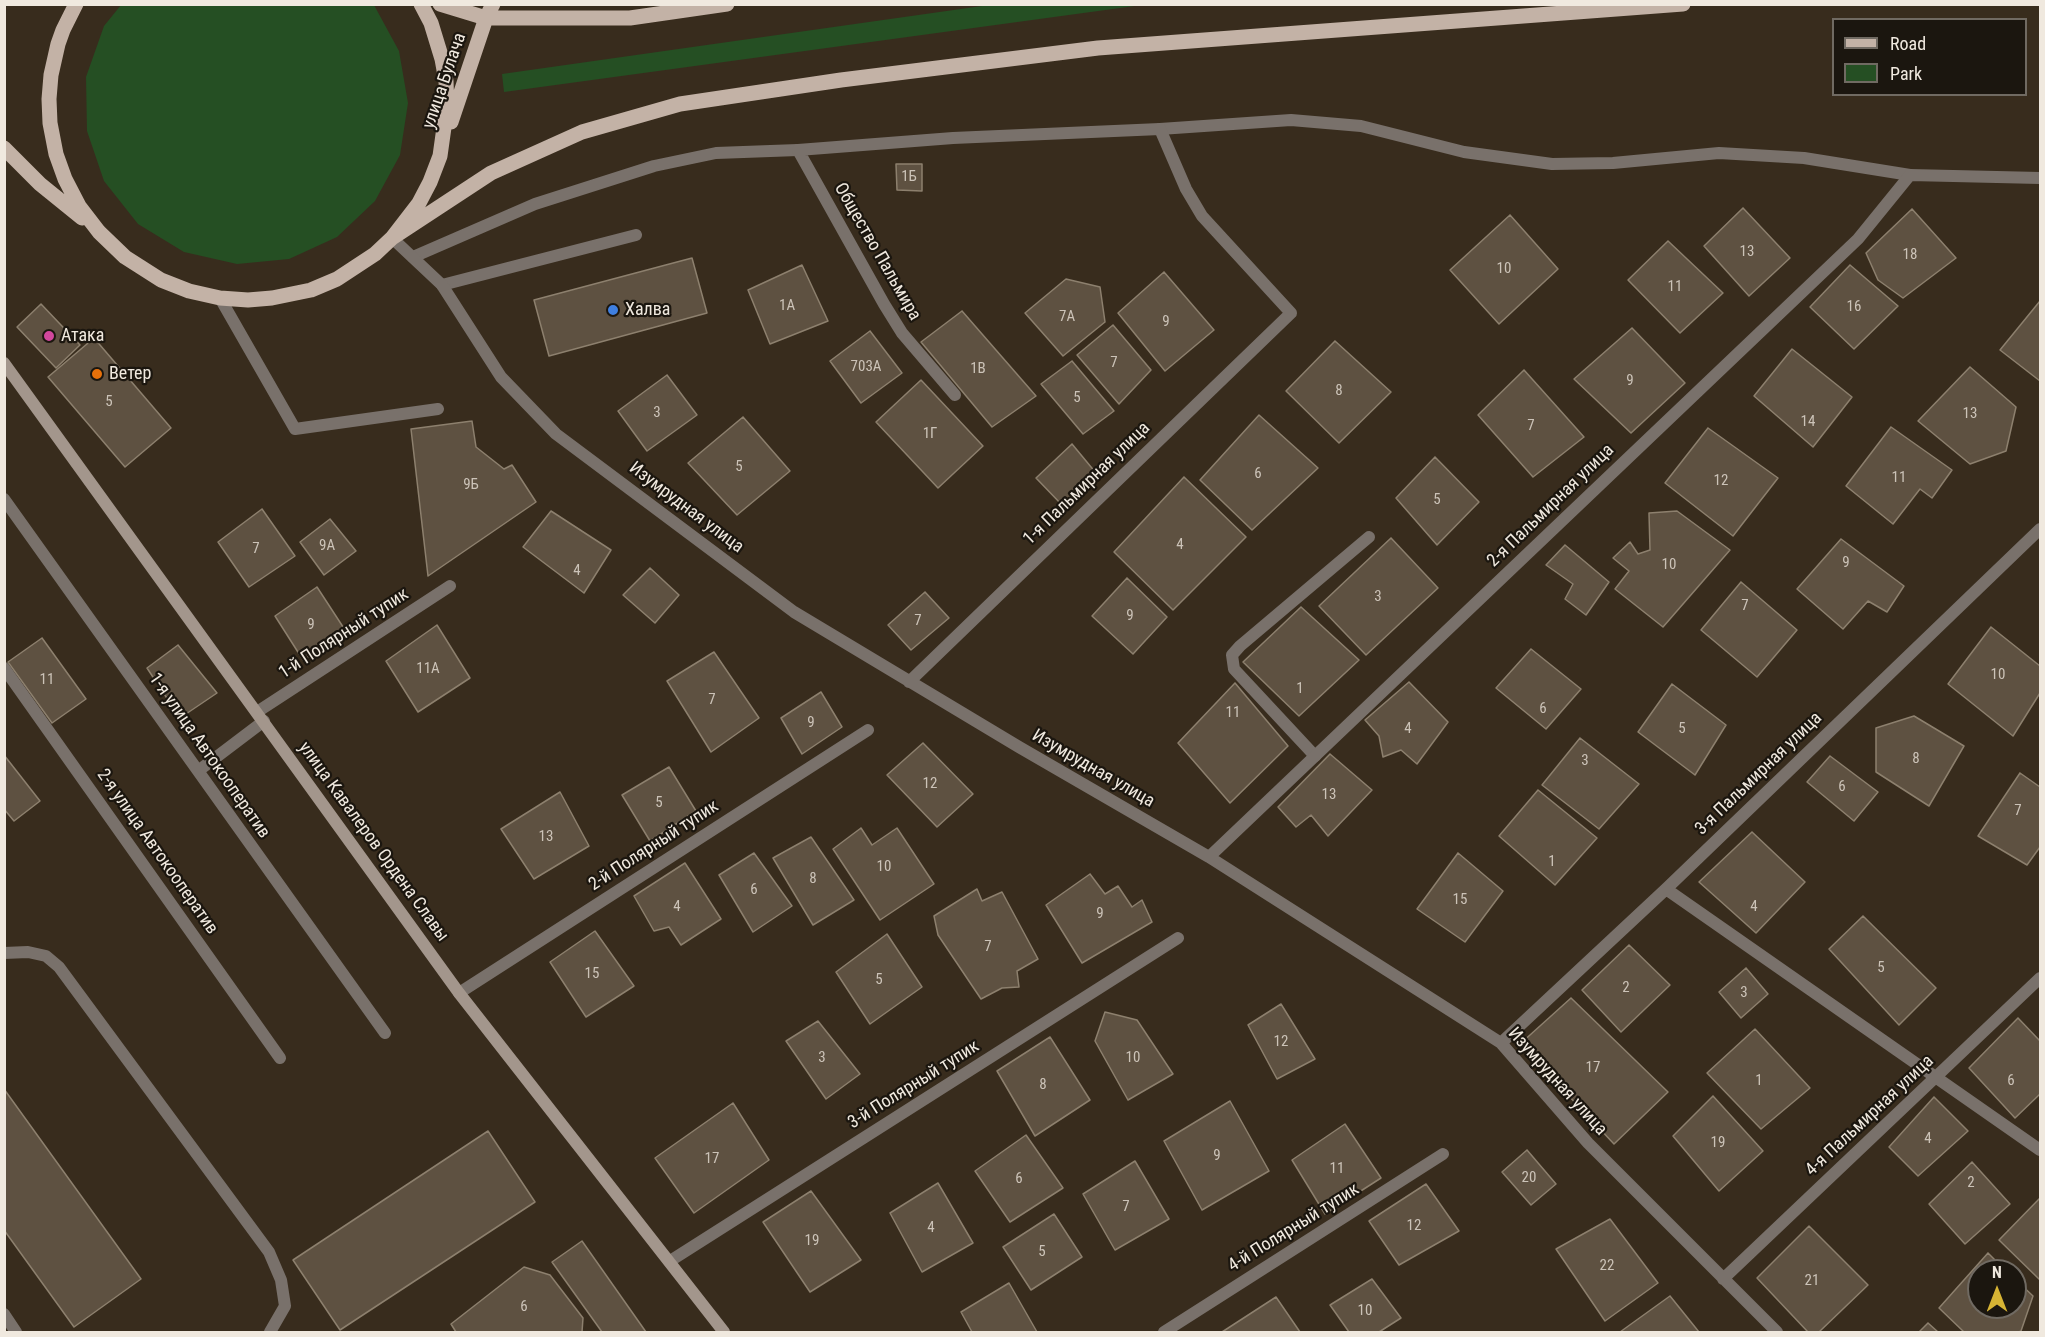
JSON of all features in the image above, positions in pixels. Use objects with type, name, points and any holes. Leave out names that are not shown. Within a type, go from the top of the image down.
[{"type":"main road","points":[[76,4],[63,30],[53,65],[49,99],[50,123],[56,154],[65,179],[79,206],[99,232]]},
{"type":"main road","points":[[392,238],[419,203],[430,182],[440,156],[447,106],[442,59],[431,23],[421,4]]},
{"type":"main road","points":[[440,4],[490,11],[630,18],[727,4]]},
{"type":"main road","points":[[4,148],[40,184],[99,232],[125,257],[161,280],[189,291],[220,298],[248,300],[272,298],[311,290],[337,279],[357,267],[392,238],[491,173],[582,132],[680,104],[841,80],[1098,48],[1683,4]]},
{"type":"main road","name":"улица Булача","points":[[440,156],[490,11]]},
{"type":"street","points":[[412,257],[535,204],[654,166],[716,153],[1291,120],[1361,126],[1464,152],[1552,164],[1613,163],[1719,153],[1804,158],[1910,175],[2040,178]]},
{"type":"street","name":"1-я Пальмирная улица","points":[[909,682],[1291,313],[1202,216],[1186,189],[1160,129]]},
{"type":"street","name":"Общество Пальмира","points":[[798,150],[902,333],[955,395]]},
{"type":"street","name":"2-я Пальмирная улица","points":[[1209,856],[1858,239],[1910,175]]},
{"type":"street","points":[[442,285],[636,235]]},
{"type":"street","name":"Изумрудная улица","points":[[392,238],[442,285],[501,377],[556,434],[794,612],[909,682],[1209,856],[1501,1043],[1588,1143],[1777,1332]]},
{"type":"street","points":[[220,298],[295,429],[438,410]]},
{"type":"street","name":"улица Кавалеров Ордена Славы","points":[[4,363],[459,993],[669,1261],[720,1331]]},
{"type":"street","name":"1-я улица Автокооператив","points":[[4,499],[385,1033]]},
{"type":"street","name":"3-я Пальмирная улица","points":[[1501,1043],[1666,889],[2040,529]]},
{"type":"street","points":[[1315,756],[1234,669],[1232,655],[1239,646],[1369,537]]},
{"type":"street","name":"1-й Полярный тупик","points":[[198,771],[261,717],[450,586]]},
{"type":"street","name":"2-я улица Автокооператив","points":[[4,668],[280,1058]]},
{"type":"street","name":"2-й Полярный тупик","points":[[459,993],[868,730]]},
{"type":"street","points":[[1666,889],[2040,1150]]},
{"type":"street","name":"3-й Полярный тупик","points":[[669,1261],[1178,938]]},
{"type":"street","points":[[4,953],[28,952],[46,956],[59,967],[269,1252],[280,1280],[285,1306],[270,1332]]},
{"type":"street","name":"4-я Пальмирная улица","points":[[1723,1279],[2040,978]]},
{"type":"street","name":"4-й Полярный тупик","points":[[1164,1332],[1443,1154]]},
{"type":"street","points":[[4,1314],[16,1332]]},
{"type":"green space","points":[[996,4],[1142,5],[504,92],[502,74]]},
{"type":"green space","points":[[121,5],[374,5],[399,51],[408,103],[400,155],[375,201],[337,237],[289,259],[237,264],[184,252],[138,224],[104,181],[87,131],[86,77],[104,26]]},
{"type":"building","points":[[896,164],[922,164],[922,191],[897,190]]},
{"type":"building","points":[[1743,208],[1790,258],[1749,296],[1704,246]]},
{"type":"building","points":[[1912,209],[1956,258],[1903,298],[1878,280],[1866,253]]},
{"type":"building","points":[[1510,215],[1558,269],[1499,324],[1450,270]]},
{"type":"building","points":[[1668,241],[1723,293],[1680,333],[1628,280]]},
{"type":"building","points":[[692,258],[707,313],[549,356],[534,300]]},
{"type":"building","points":[[802,265],[828,321],[770,344],[748,290]]},
{"type":"building","points":[[1850,265],[1898,306],[1854,349],[1810,307]]},
{"type":"building","points":[[1164,272],[1214,330],[1165,371],[1118,313]]},
{"type":"building","points":[[1066,279],[1100,287],[1105,322],[1063,356],[1025,313]]},
{"type":"building","points":[[2040,301],[2040,381],[2000,350]]},
{"type":"building","name":"Атака","points":[[41,304],[80,345],[56,368],[17,327]]},
{"type":"building","points":[[962,311],[1036,396],[992,427],[921,342]]},
{"type":"building","points":[[1113,325],[1151,370],[1119,404],[1077,355]]},
{"type":"building","points":[[1632,328],[1685,383],[1631,433],[1574,379]]},
{"type":"building","points":[[870,331],[902,373],[861,403],[830,361]]},
{"type":"building","points":[[94,338],[171,428],[125,467],[48,377]]},
{"type":"building","points":[[1335,341],[1391,392],[1339,443],[1286,391]]},
{"type":"building","points":[[1792,349],[1852,397],[1813,447],[1754,396]]},
{"type":"building","points":[[1072,361],[1114,411],[1083,434],[1041,384]]},
{"type":"building","points":[[1970,367],[2016,407],[2006,451],[1970,464],[1918,421]]},
{"type":"building","points":[[1524,370],[1584,437],[1533,477],[1478,415]]},
{"type":"building","points":[[667,375],[697,415],[647,451],[618,411]]},
{"type":"building","points":[[921,380],[983,446],[938,488],[876,422]]},
{"type":"building","points":[[1259,415],[1318,468],[1252,530],[1200,480]]},
{"type":"building","points":[[743,417],[790,471],[737,515],[688,463]]},
{"type":"building","points":[[472,421],[476,447],[504,469],[512,465],[536,502],[428,576],[411,429]]},
{"type":"building","points":[[1891,427],[1952,470],[1932,498],[1920,489],[1893,524],[1846,486]]},
{"type":"building","points":[[1708,428],[1778,478],[1733,536],[1665,483]]},
{"type":"building","points":[[1072,444],[1096,473],[1063,506],[1036,478]]},
{"type":"building","points":[[1435,457],[1479,502],[1437,545],[1396,498]]},
{"type":"building","points":[[1184,477],[1246,537],[1173,610],[1114,552]]},
{"type":"building","points":[[262,509],[295,556],[249,587],[218,542]]},
{"type":"building","points":[[551,511],[611,550],[584,593],[523,547]]},
{"type":"building","points":[[1677,511],[1730,550],[1663,627],[1615,589],[1629,571],[1613,558],[1630,542],[1638,554],[1650,550],[1649,513]]},
{"type":"building","points":[[330,519],[356,551],[324,575],[300,542]]},
{"type":"building","points":[[1391,538],[1438,588],[1366,655],[1319,606]]},
{"type":"building","points":[[1841,539],[1904,586],[1887,612],[1868,601],[1843,629],[1797,589]]},
{"type":"building","points":[[1565,545],[1609,582],[1586,615],[1565,599],[1573,584],[1546,565]]},
{"type":"building","points":[[650,568],[679,595],[655,623],[623,595]]},
{"type":"building","points":[[1127,578],[1167,617],[1133,654],[1092,616]]},
{"type":"building","points":[[1741,582],[1797,630],[1757,677],[1701,630]]},
{"type":"building","points":[[317,587],[347,633],[303,660],[275,616]]},
{"type":"building","points":[[925,592],[949,618],[911,650],[888,625]]},
{"type":"building","points":[[1301,607],[1359,660],[1299,716],[1243,662]]},
{"type":"building","points":[[437,625],[470,678],[418,712],[386,661]]},
{"type":"building","points":[[1991,627],[2040,666],[2040,693],[2013,736],[1948,684]]},
{"type":"building","points":[[42,638],[86,699],[52,723],[8,662]]},
{"type":"building","points":[[178,645],[217,693],[180,718],[147,668]]},
{"type":"building","points":[[1531,649],[1581,689],[1546,729],[1496,688]]},
{"type":"building","points":[[714,652],[759,718],[711,752],[667,681]]},
{"type":"building","points":[[1409,682],[1448,722],[1417,764],[1401,750],[1383,757],[1379,736],[1365,720]]},
{"type":"building","points":[[1235,683],[1288,746],[1230,803],[1178,743]]},
{"type":"building","points":[[1672,684],[1726,725],[1695,775],[1638,732]]},
{"type":"building","points":[[821,692],[842,727],[802,754],[781,718]]},
{"type":"building","points":[[1914,716],[1964,746],[1929,806],[1876,772],[1876,728]]},
{"type":"building","points":[[1580,738],[1639,784],[1599,829],[1542,785]]},
{"type":"building","points":[[923,743],[973,794],[937,827],[887,775]]},
{"type":"building","points":[[1330,754],[1372,790],[1328,836],[1311,815],[1296,827],[1278,807]]},
{"type":"building","points":[[4,755],[40,801],[14,821],[4,809]]},
{"type":"building","points":[[1830,756],[1878,792],[1854,821],[1807,782]]},
{"type":"building","points":[[669,767],[696,811],[650,841],[622,795]]},
{"type":"building","points":[[2020,773],[2040,787],[2040,847],[2027,865],[1978,836]]},
{"type":"building","points":[[1538,790],[1597,838],[1555,885],[1499,836]]},
{"type":"building","points":[[560,792],[589,846],[534,879],[501,829]]},
{"type":"building","points":[[861,828],[872,845],[897,828],[934,884],[880,920],[833,849]]},
{"type":"building","points":[[1752,832],[1805,882],[1756,933],[1699,882]]},
{"type":"building","points":[[811,837],[854,900],[813,925],[773,858]]},
{"type":"building","points":[[754,853],[792,906],[753,932],[719,875]]},
{"type":"building","points":[[1458,853],[1503,891],[1465,942],[1417,909]]},
{"type":"building","points":[[685,863],[721,919],[681,945],[669,927],[654,931],[634,896]]},
{"type":"building","points":[[1090,874],[1105,894],[1118,886],[1132,907],[1142,900],[1152,922],[1082,963],[1046,905]]},
{"type":"building","points":[[977,889],[982,901],[1002,892],[1038,959],[1017,971],[1019,987],[1002,988],[981,999],[938,935],[934,916]]},
{"type":"building","points":[[1863,916],[1936,988],[1899,1025],[1829,949]]},
{"type":"building","points":[[595,931],[634,986],[586,1017],[550,962]]},
{"type":"building","points":[[887,934],[922,987],[870,1024],[836,972]]},
{"type":"building","points":[[1629,945],[1670,985],[1621,1032],[1582,990]]},
{"type":"building","points":[[1746,968],[1768,994],[1741,1018],[1719,992]]},
{"type":"building","points":[[1571,998],[1668,1092],[1614,1144],[1520,1044]]},
{"type":"building","points":[[1281,1004],[1315,1059],[1277,1079],[1248,1025]]},
{"type":"building","points":[[1105,1012],[1137,1020],[1173,1074],[1128,1100],[1095,1041]]},
{"type":"building","points":[[2018,1018],[2040,1041],[2040,1094],[2015,1118],[1969,1068]]},
{"type":"building","points":[[818,1021],[860,1074],[826,1099],[786,1041]]},
{"type":"building","points":[[1755,1029],[1810,1088],[1761,1129],[1707,1073]]},
{"type":"building","points":[[1050,1037],[1090,1100],[1035,1136],[997,1071]]},
{"type":"building","points":[[4,1089],[141,1279],[74,1327],[4,1230]]},
{"type":"building","points":[[1713,1096],[1763,1151],[1719,1191],[1673,1136]]},
{"type":"building","points":[[1934,1097],[1968,1131],[1918,1176],[1889,1147]]},
{"type":"building","points":[[1230,1101],[1269,1171],[1202,1210],[1164,1141]]},
{"type":"building","points":[[733,1103],[769,1160],[694,1213],[655,1158]]},
{"type":"building","points":[[1345,1124],[1381,1178],[1325,1214],[1292,1160]]},
{"type":"building","points":[[488,1131],[535,1202],[340,1330],[293,1260]]},
{"type":"building","points":[[1026,1135],[1063,1188],[1010,1222],[975,1171]]},
{"type":"building","points":[[1527,1150],[1556,1184],[1531,1205],[1502,1172]]},
{"type":"building","points":[[1135,1161],[1169,1219],[1115,1250],[1083,1194]]},
{"type":"building","points":[[1972,1162],[2010,1204],[1965,1244],[1929,1204]]},
{"type":"building","points":[[938,1183],[973,1243],[922,1272],[890,1213]]},
{"type":"building","points":[[1426,1184],[1459,1231],[1399,1265],[1369,1221]]},
{"type":"building","points":[[811,1191],[861,1260],[810,1292],[763,1222]]},
{"type":"building","points":[[2040,1198],[2040,1280],[2027,1267],[2027,1259],[2018,1259],[1999,1240]]},
{"type":"building","points":[[1054,1214],[1082,1257],[1031,1290],[1003,1247]]},
{"type":"building","points":[[1610,1219],[1658,1283],[1605,1321],[1556,1249]]},
{"type":"building","points":[[1809,1226],[1868,1285],[1819,1332],[1808,1332],[1757,1278]]},
{"type":"building","points":[[582,1241],[646,1332],[602,1332],[552,1262]]},
{"type":"building","points":[[1988,1253],[1994,1259],[1983,1259]]},
{"type":"building","points":[[524,1267],[550,1275],[583,1318],[582,1332],[456,1332],[451,1324]]},
{"type":"building","points":[[1967,1277],[1967,1319],[2025,1319],[2019,1332],[1964,1332],[1939,1308]]},
{"type":"building","points":[[1372,1279],[1401,1318],[1379,1332],[1349,1332],[1330,1305]]},
{"type":"building","points":[[1009,1283],[1037,1332],[972,1332],[961,1312]]},
{"type":"building","points":[[2027,1290],[2033,1296],[2027,1314]]},
{"type":"building","points":[[1670,1296],[1699,1332],[1620,1332]]},
{"type":"building","points":[[1276,1297],[1300,1332],[1222,1332]]},
{"type":"building","points":[[1928,1323],[1938,1332],[1919,1332]]},
{"type":"place","name":"Халва","points":[[613,310]]},
{"type":"place","name":"Атака","points":[[49,336]]},
{"type":"place","name":"Ветер","points":[[97,374]]}]
